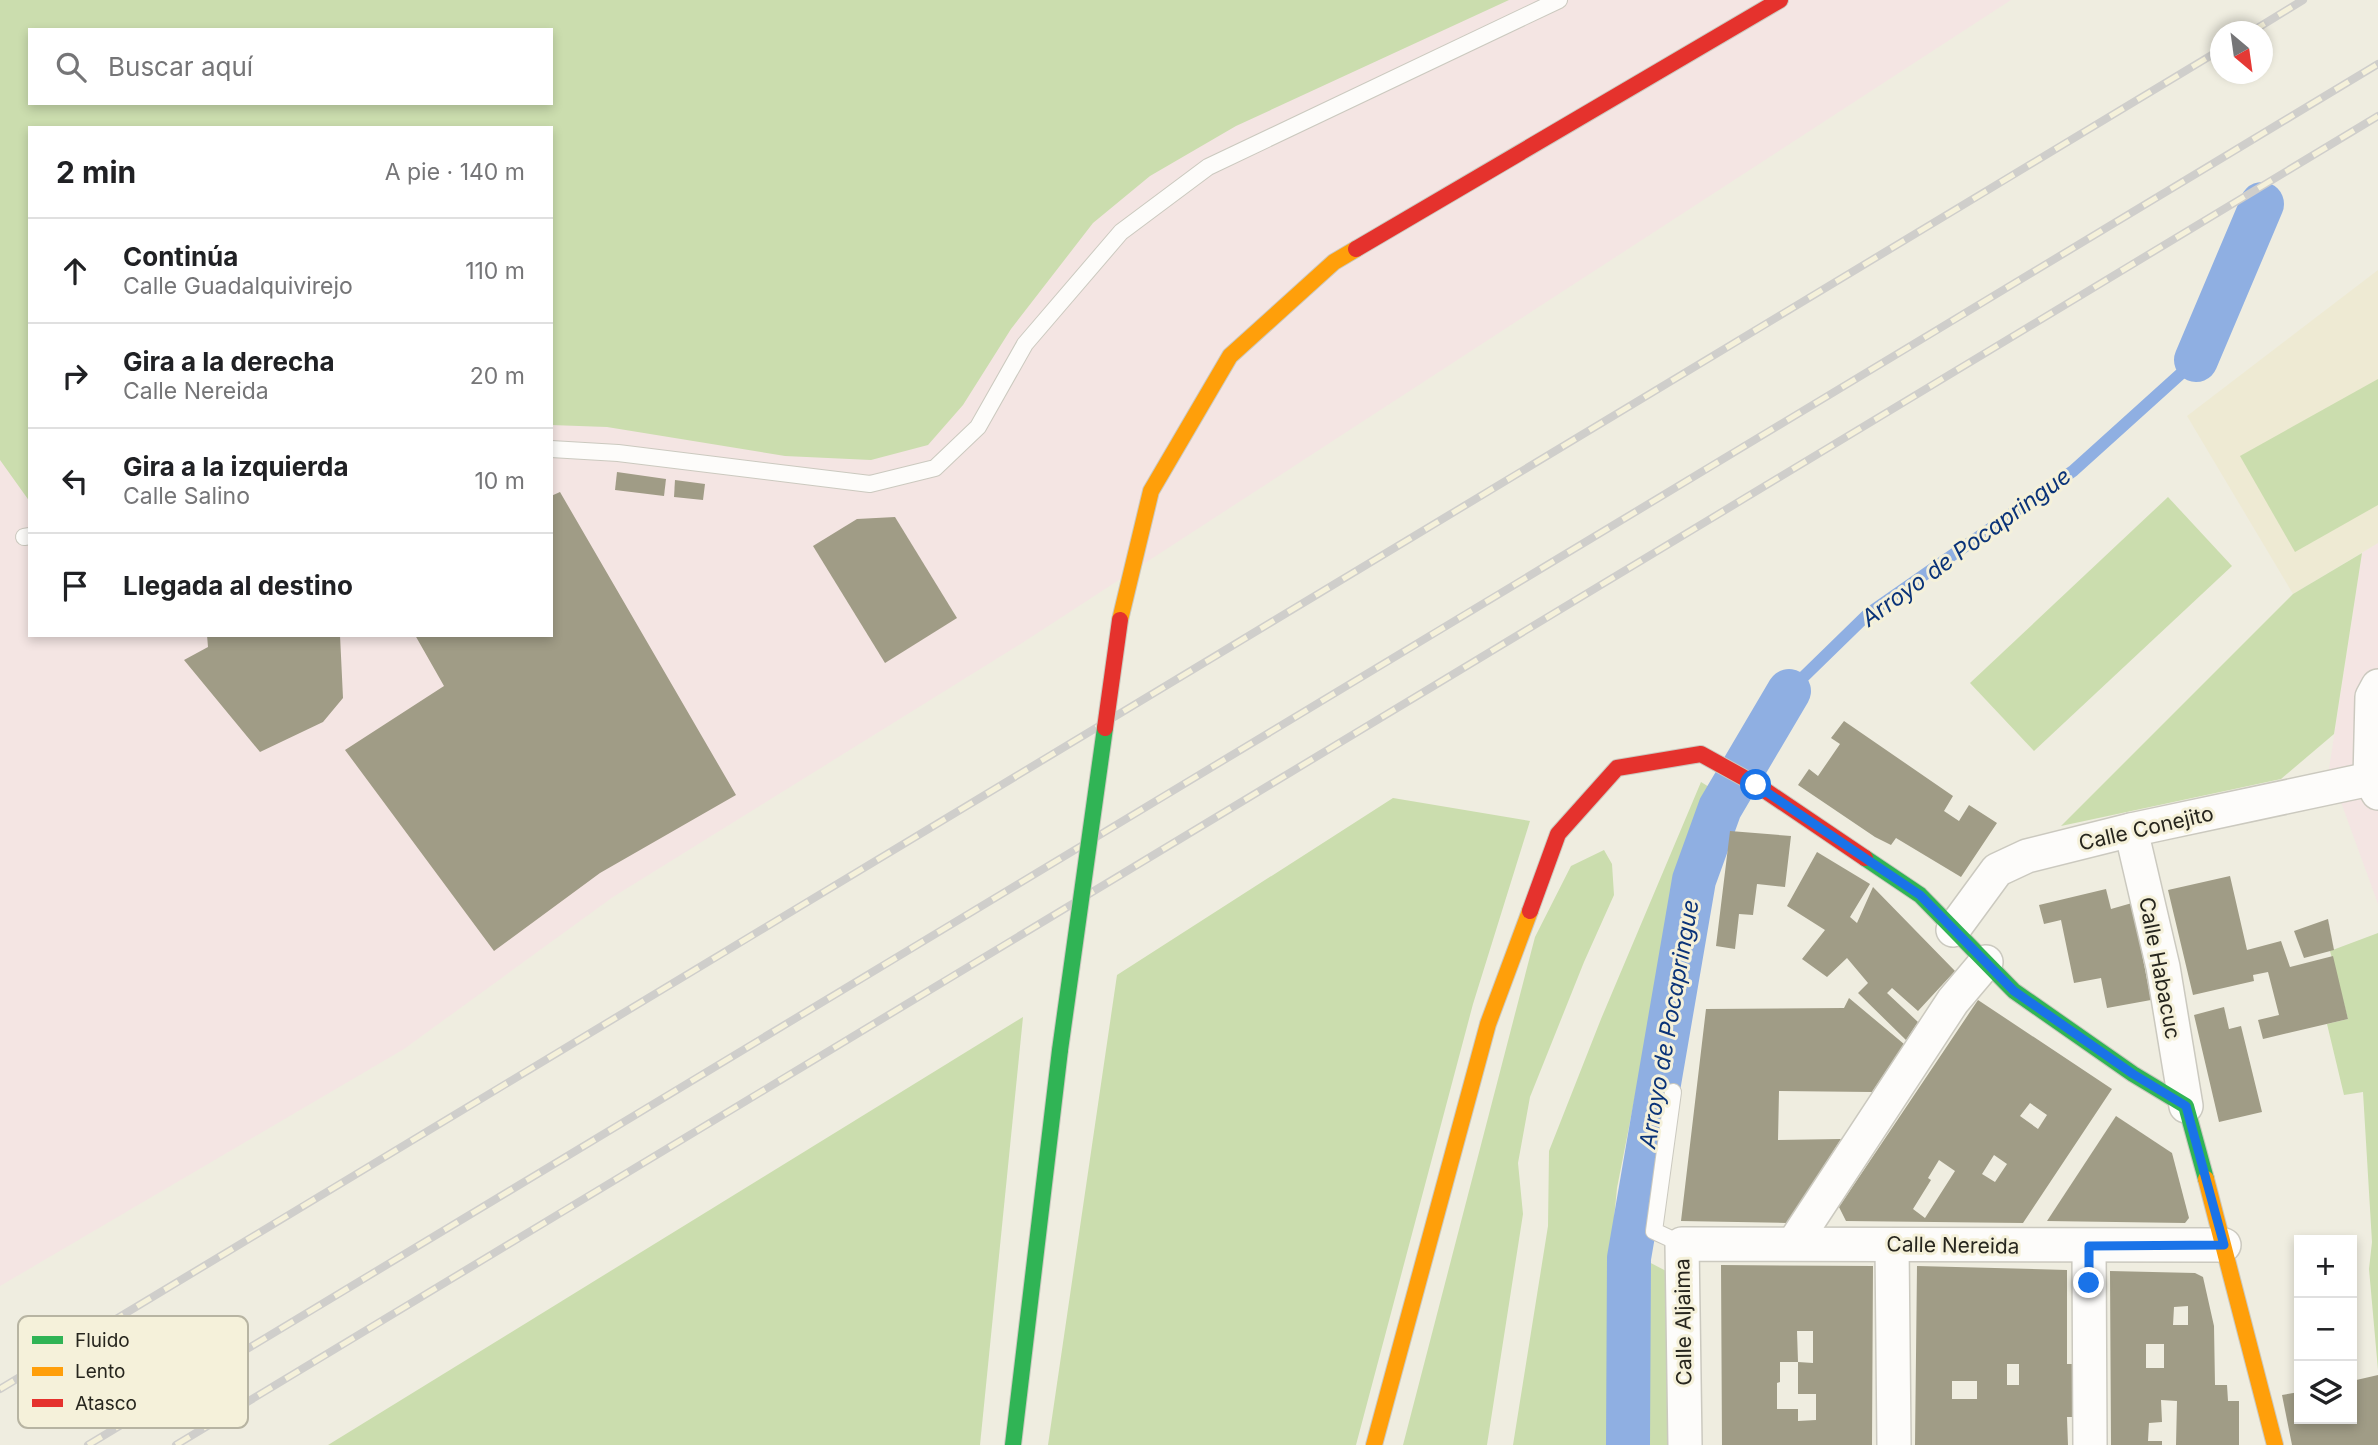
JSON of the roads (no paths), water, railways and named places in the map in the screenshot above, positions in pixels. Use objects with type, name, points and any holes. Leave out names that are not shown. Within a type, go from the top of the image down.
[{"type":"street","points":[[1013,1445],[1060,1050],[1121,620],[1151,491],[1230,356],[1334,262],[1780,0]]},
{"type":"street","points":[[2374,786],[2372,697],[2378,686]]},
{"type":"street","points":[[1374,1445],[1488,1024],[1558,834],[1617,768],[1702,754],[1756,785],[1920,895],[2014,991],[2133,1074],[2186,1106],[2275,1445]]},
{"type":"street","name":"Calle Conejito","points":[[1953,930],[1997,870],[2027,856],[2131,830],[2374,786]]},
{"type":"street","name":"Calle Habacuc","points":[[2131,830],[2163,967],[2186,1106]]},
{"type":"street","points":[[1794,1243],[1953,1001],[1986,962]]},
{"type":"street","name":"Calle Nereida","points":[[1682,1244],[2224,1245]]},
{"type":"street","name":"Calle Aljaima","points":[[1682,1244],[1685,1445]]},
{"type":"street","points":[[1892,1245],[1894,1445]]},
{"type":"street","points":[[2089,1246],[2090,1445]]},
{"type":"lane","points":[[553,449],[618,453],[870,484],[935,468],[978,427],[1025,344],[1121,232],[1208,166],[1559,0]]},
{"type":"lane","name":"Calle Aljaima","points":[[1673,1092],[1654,1231],[1682,1244]]},
{"type":"waterway","name":"Arroyo de Pocapringue","points":[[2196,360],[2262,204]]},
{"type":"waterway","name":"Arroyo de Pocapringue","points":[[1789,691],[1868,614],[2073,471],[2196,360]]},
{"type":"waterway","name":"Arroyo de Pocapringue","points":[[1628,1445],[1629,1258],[1694,880],[1720,808],[1789,691]]},
{"type":"railway","points":[[2269,21],[2303,0]]},
{"type":"railway","points":[[121,1316],[2210,56]]},
{"type":"railway","points":[[248,1349],[2378,64]]},
{"type":"railway","points":[[248,1402],[2378,116]]},
{"type":"railway","points":[[0,1389],[18,1378]]},
{"type":"railway","points":[[88,1445],[116,1428]]},
{"type":"railway","points":[[176,1445],[204,1428]]}]
